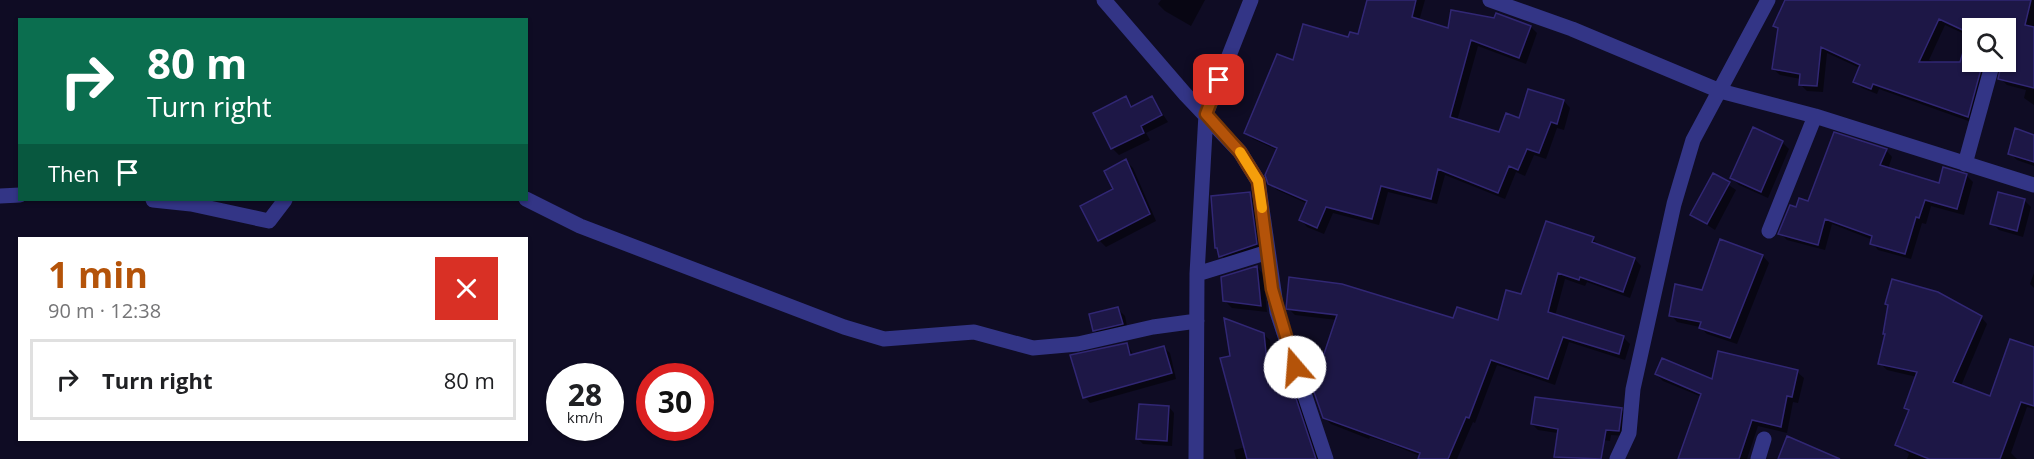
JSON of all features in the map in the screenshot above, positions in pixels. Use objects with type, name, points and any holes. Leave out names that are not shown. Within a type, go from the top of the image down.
[{"type":"street","points":[[1104,0],[1185,94],[1240,152],[1258,181],[1277,312],[1326,459]]},
{"type":"street","points":[[1196,459],[1197,274],[1202,110],[1251,0]]},
{"type":"street","points":[[1491,0],[1572,29],[1720,91],[1815,116],[2034,185]]},
{"type":"street","points":[[1617,459],[1629,433],[1633,389],[1674,204],[1693,140],[1768,0]]},
{"type":"street","points":[[1965,164],[1990,72]]},
{"type":"street","points":[[1769,231],[1815,116]]},
{"type":"street","points":[[0,196],[18,195]]},
{"type":"street","points":[[528,200],[580,226],[844,327],[884,339],[975,332],[1033,348],[1078,344],[1153,327],[1197,321]]},
{"type":"street","points":[[162,201],[191,204],[269,221],[284,201]]},
{"type":"street","points":[[1197,274],[1268,252]]},
{"type":"street","points":[[1758,459],[1764,439]]},
{"type":"building","points":[[1367,0],[1416,0],[1412,17],[1448,28],[1451,10],[1494,18],[1496,13],[1531,26],[1519,58],[1471,40],[1450,117],[1499,132],[1506,113],[1519,118],[1528,89],[1564,100],[1557,124],[1551,122],[1539,153],[1527,149],[1518,170],[1509,166],[1498,193],[1438,169],[1431,199],[1381,186],[1372,219],[1326,207],[1317,228],[1299,220],[1307,201],[1268,184],[1265,175],[1277,148],[1244,133],[1277,54],[1293,60],[1303,24],[1348,37],[1350,32],[1358,34]]},
{"type":"building","points":[[1785,0],[2031,0],[2025,25],[2034,27],[2034,88],[1998,79],[2000,72],[2016,72],[2016,18],[1962,18],[1962,30],[1939,19],[1919,62],[1960,62],[1962,56],[1962,72],[1980,72],[1968,117],[1873,84],[1871,89],[1853,82],[1860,65],[1821,47],[1817,86],[1799,85],[1800,74],[1772,69],[1778,28],[1773,26]]},
{"type":"building","points":[[1126,96],[1131,107],[1152,96],[1162,115],[1141,126],[1144,133],[1111,149],[1093,113]]},
{"type":"building","points":[[1753,127],[1783,141],[1761,192],[1730,178]]},
{"type":"building","points":[[2015,128],[2034,135],[2034,162],[2008,154]]},
{"type":"building","points":[[1834,132],[1887,149],[1880,165],[1939,183],[1943,167],[1967,174],[1957,209],[1925,200],[1919,218],[1916,217],[1905,254],[1870,244],[1872,236],[1825,219],[1818,245],[1778,234],[1790,205],[1796,207],[1799,198],[1808,201]]},
{"type":"building","points":[[1126,159],[1150,214],[1098,241],[1080,206],[1113,189],[1104,171]]},
{"type":"building","points":[[1713,173],[1730,182],[1707,224],[1690,215]]},
{"type":"building","points":[[1250,192],[1257,244],[1219,257],[1217,248],[1215,248],[1211,196]]},
{"type":"building","points":[[1998,192],[2025,199],[2017,231],[1990,224]]},
{"type":"building","points":[[1546,221],[1594,237],[1592,242],[1635,258],[1623,292],[1580,277],[1579,280],[1558,273],[1548,312],[1624,336],[1619,354],[1563,337],[1548,379],[1491,360],[1469,418],[1466,417],[1448,459],[1418,459],[1420,453],[1323,418],[1306,369],[1313,350],[1324,354],[1337,315],[1286,309],[1289,277],[1342,284],[1453,318],[1457,307],[1498,320],[1506,290],[1521,294]]},
{"type":"building","points":[[1720,239],[1763,255],[1730,338],[1699,328],[1701,322],[1669,316],[1675,284],[1702,290]]},
{"type":"building","points":[[1257,266],[1261,306],[1223,301],[1221,277]]},
{"type":"building","points":[[1892,279],[1938,292],[1982,316],[1953,382],[1990,396],[2010,339],[2034,347],[2034,406],[2021,402],[2000,459],[1929,459],[1895,445],[1909,410],[1904,408],[1917,372],[1878,364],[1885,334],[1883,334],[1888,305],[1885,304]]},
{"type":"building","points":[[1118,307],[1123,324],[1093,331],[1089,314]]},
{"type":"building","points":[[1224,318],[1264,333],[1269,382],[1275,382],[1280,350],[1316,459],[1247,459],[1220,358],[1230,356]]},
{"type":"building","points":[[1127,343],[1130,355],[1164,346],[1172,373],[1083,398],[1070,355]]},
{"type":"building","points":[[1718,351],[1798,370],[1792,397],[1787,396],[1781,427],[1752,420],[1739,459],[1678,459],[1701,394],[1655,374],[1662,358],[1712,379]]},
{"type":"building","points":[[1535,397],[1622,408],[1619,431],[1606,430],[1601,459],[1554,457],[1558,429],[1531,424]]},
{"type":"building","points":[[1139,404],[1169,406],[1167,441],[1136,439]]},
{"type":"building","points":[[1787,436],[1840,459],[1778,459]]},
{"type":"slow traffic","points":[[1240,152],[1258,181],[1262,208]]},
{"type":"route","points":[[1219,80],[1206,114],[1240,152],[1258,181],[1272,289],[1295,367]]}]
